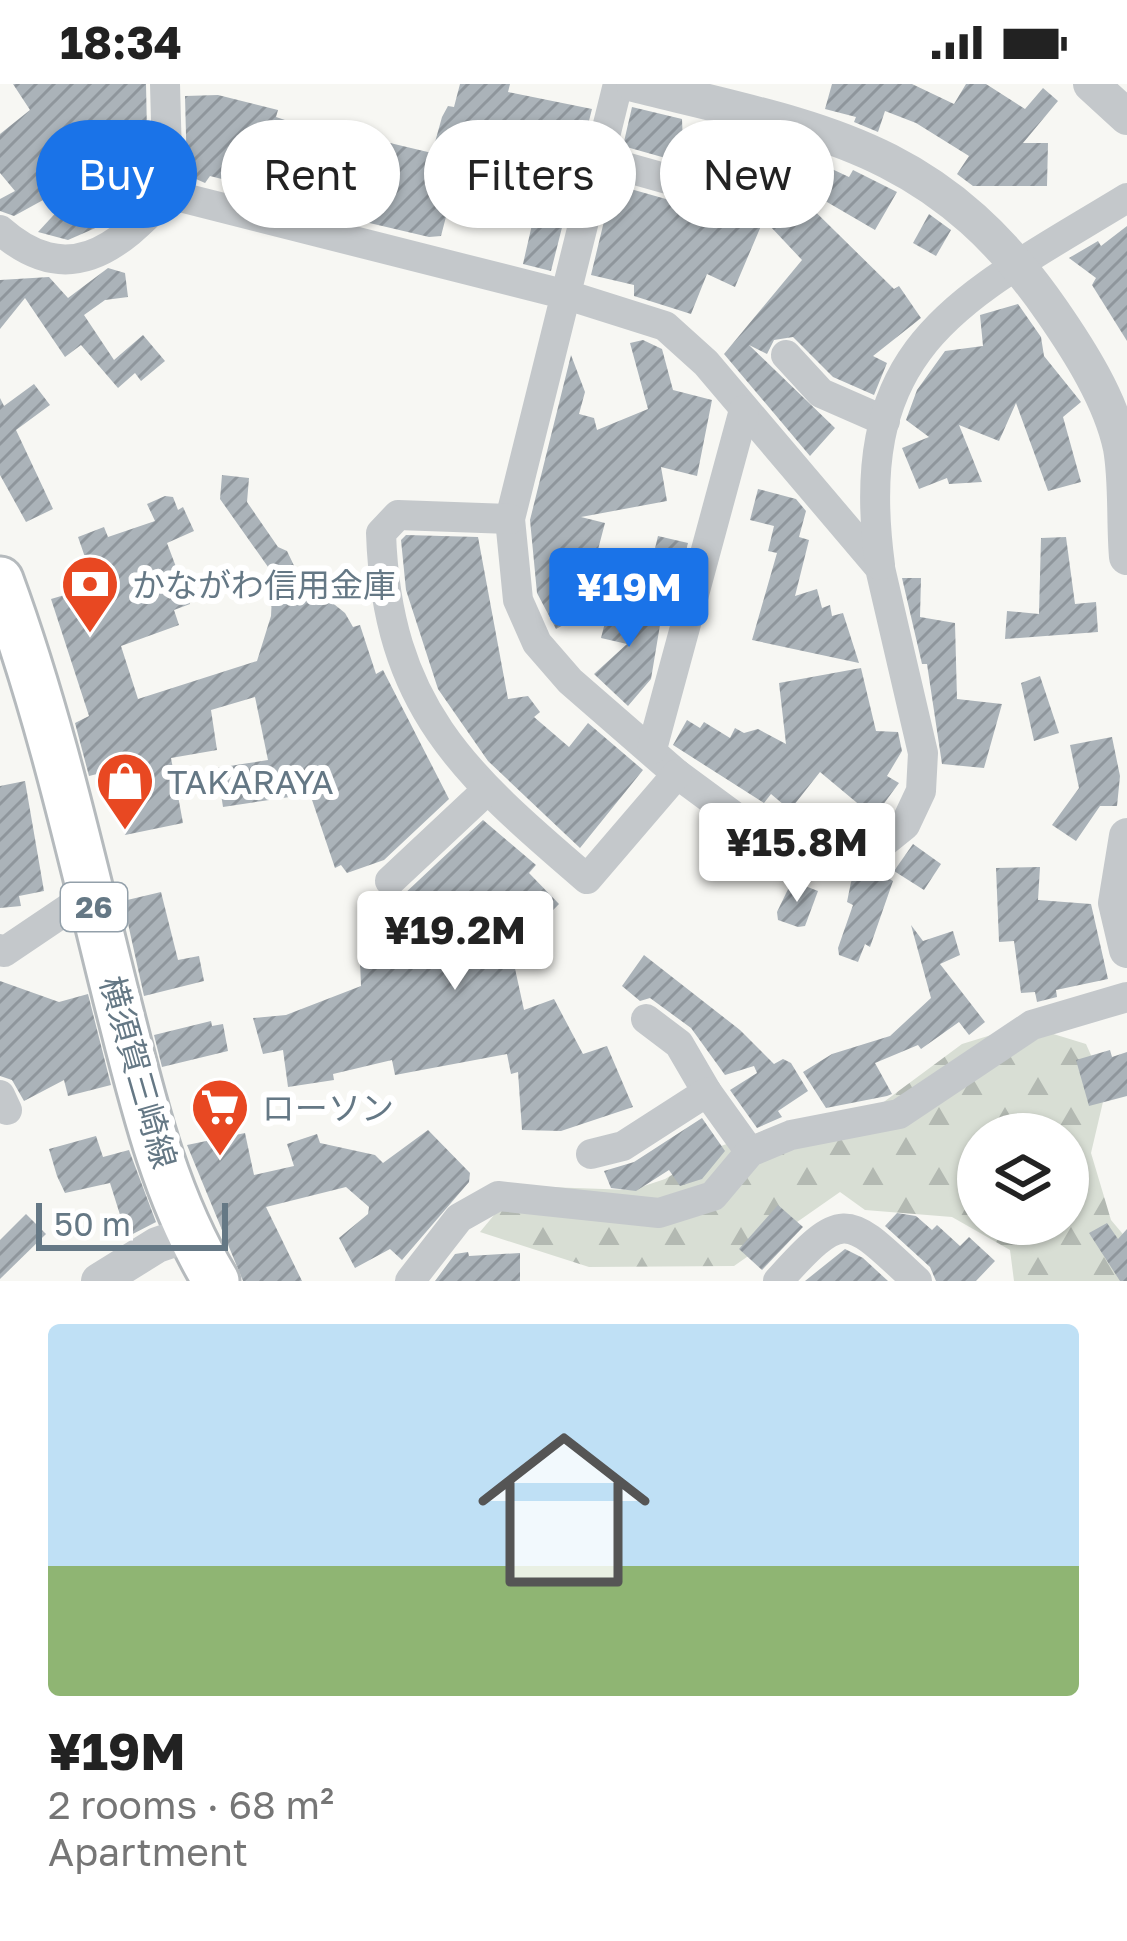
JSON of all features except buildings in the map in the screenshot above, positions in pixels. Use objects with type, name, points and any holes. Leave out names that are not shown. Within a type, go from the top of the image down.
[{"type":"main road","name":"横須賀三崎線","points":[[0,580],[46,713],[147,1117],[189,1234],[216,1281]]},
{"type":"street","points":[[165,84],[166,120]]},
{"type":"street","points":[[609,120],[618,84]]},
{"type":"street","points":[[634,84],[866,147],[939,189],[1019,263],[1108,407],[1124,454],[1127,557]]},
{"type":"street","points":[[1091,84],[1127,117]]},
{"type":"street","points":[[583,228],[510,519],[518,600],[537,643],[570,681],[677,774],[783,850],[816,861],[874,850],[905,825],[922,791],[923,753],[880,568],[871,480],[899,378],[924,337],[1019,263],[1127,198]]},
{"type":"street","points":[[197,201],[567,295],[665,326],[706,364],[880,568]]},
{"type":"street","points":[[0,230],[20,248],[52,261],[93,258],[133,228]]},
{"type":"street","points":[[786,356],[821,393],[885,421]]},
{"type":"street","points":[[652,749],[744,410]]},
{"type":"street","points":[[510,519],[398,515],[381,533],[383,592],[401,660],[436,728],[485,792],[587,879],[677,774]]},
{"type":"street","points":[[390,881],[485,792]]},
{"type":"street","points":[[1127,836],[1116,903],[1127,950]]},
{"type":"street","points":[[1,955],[90,894]]},
{"type":"street","points":[[410,1281],[459,1217],[498,1196],[659,1213],[713,1196],[750,1152],[791,1135],[899,1114],[1032,1025],[1127,997]]},
{"type":"street","points":[[646,1019],[680,1044],[750,1152]]},
{"type":"street","points":[[591,1154],[623,1146],[707,1092]]},
{"type":"street","points":[[778,1281],[819,1235],[849,1227],[863,1231],[917,1281]]},
{"type":"street","points":[[99,1281],[157,1245],[189,1234]]},
{"type":"green space","points":[[1024,1025],[1086,1044],[1106,1089],[1091,1153],[1111,1220],[1127,1239],[1127,1281],[1014,1281],[1010,1250],[1001,1245],[1089,1245],[1089,1113],[957,1113],[957,1220],[865,1210],[840,1192],[734,1266],[589,1267],[480,1232],[518,1186],[632,1190],[665,1179],[721,1146],[772,1128],[881,1104],[962,1044]]},
{"type":"place","name":"かながわ信用金庫","points":[[90,635]]},
{"type":"place","name":"TAKARAYA","points":[[125,832]]},
{"type":"place","name":"ローソン","points":[[220,1158]]}]
